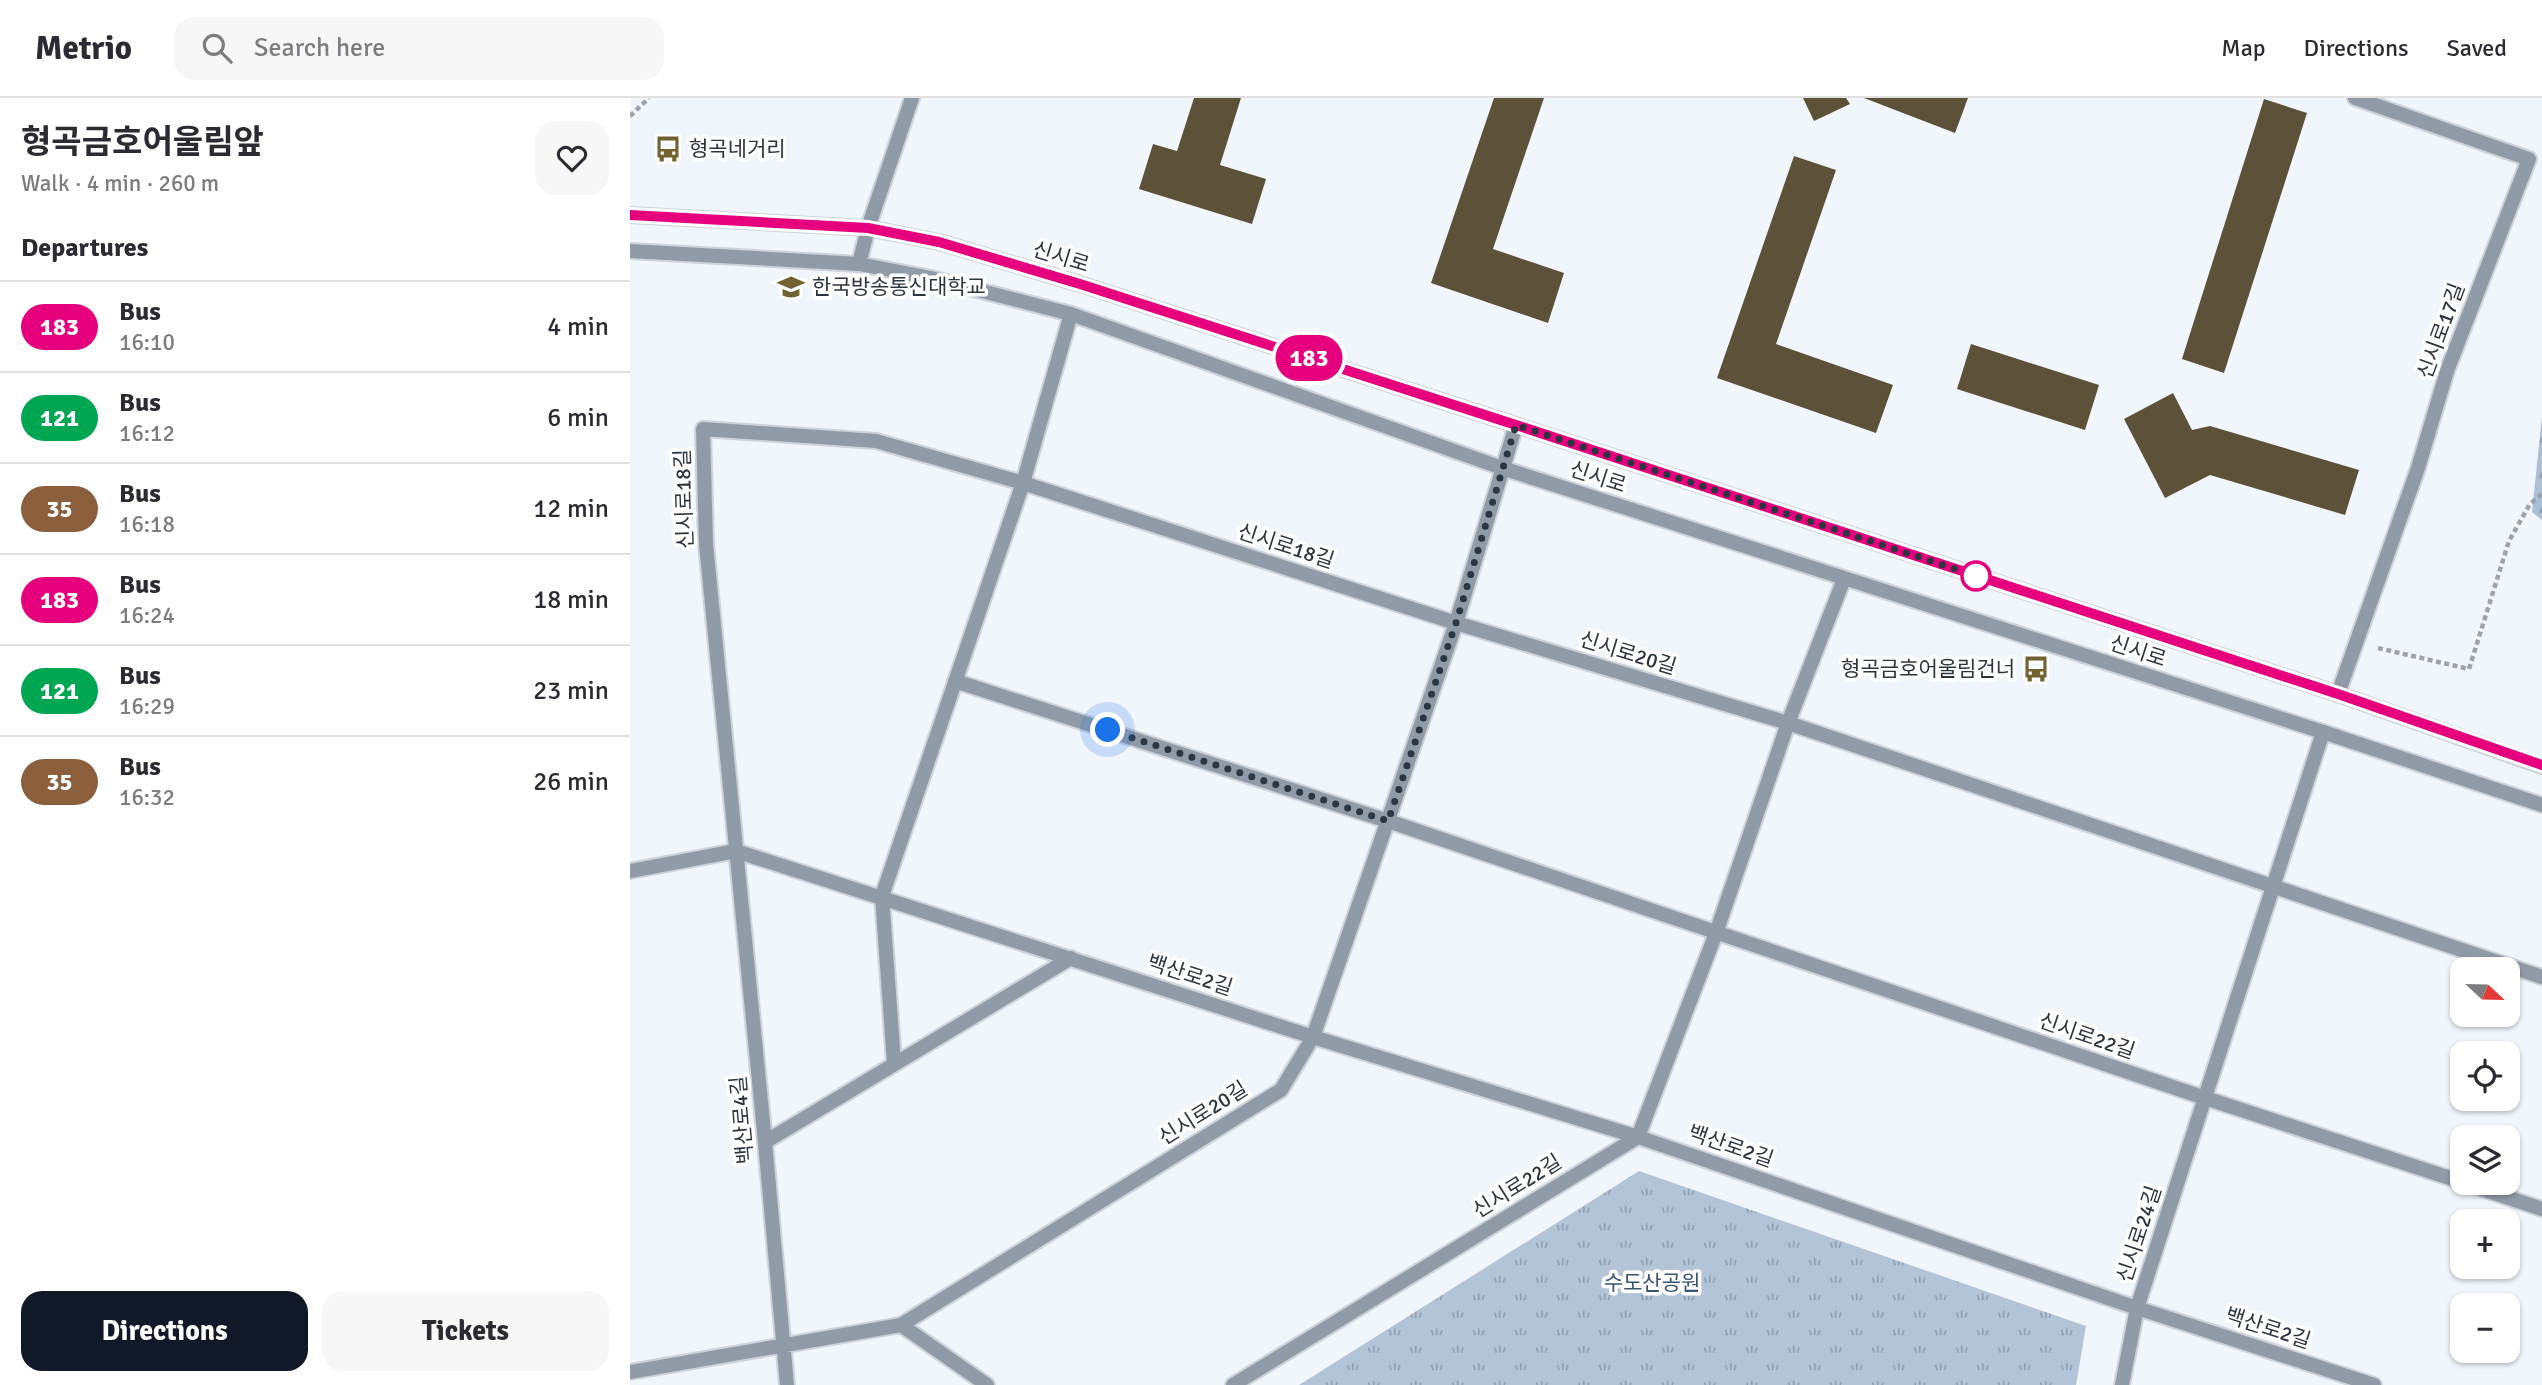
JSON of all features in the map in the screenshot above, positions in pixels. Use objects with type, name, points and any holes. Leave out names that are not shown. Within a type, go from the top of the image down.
[{"type":"street","points":[[859,264],[868,228],[912,98]]},
{"type":"street","name":"신시로17길","points":[[2338,694],[2418,468],[2448,371],[2529,159],[2355,98]]},
{"type":"street","name":"신시로","points":[[630,215],[868,228],[939,242],[1080,284],[1516,425],[2338,694],[2542,765]]},
{"type":"street","name":"신시로","points":[[630,251],[859,264],[931,278],[1071,314],[1502,468],[2542,805]]},
{"type":"street","points":[[894,1063],[881,896],[1023,483],[1071,314]]},
{"type":"street","name":"신시로20길","points":[[630,1372],[901,1325],[1281,1090],[1313,1037],[1456,623],[1516,425]]},
{"type":"street","name":"신시로18길","points":[[736,851],[706,544],[703,429],[876,441],[1023,483],[1456,623]]},
{"type":"street","points":[[1638,1137],[1716,933],[1788,723],[1844,579]]},
{"type":"street","name":"신시로20길","points":[[1456,623],[1788,723]]},
{"type":"street","points":[[956,681],[1388,821],[1716,933]]},
{"type":"street","points":[[1788,723],[2542,977]]},
{"type":"street","name":"신시로24길","points":[[2122,1385],[2137,1308],[2323,732]]},
{"type":"street","name":"백산로2길","points":[[630,871],[736,851],[1313,1037],[1638,1137],[2137,1308],[2374,1385]]},
{"type":"street","name":"백산로4길","points":[[736,851],[787,1385]]},
{"type":"street","name":"신시로22길","points":[[1716,933],[2205,1098]]},
{"type":"street","points":[[765,1142],[1070,958]]},
{"type":"street","points":[[2205,1098],[2450,1179]]},
{"type":"street","name":"신시로22길","points":[[1233,1385],[1638,1137]]},
{"type":"street","points":[[2499,1195],[2542,1209]]},
{"type":"street","points":[[901,1325],[987,1385]]},
{"type":"path","points":[[630,116],[649,98]]},
{"type":"path","points":[[2357,643],[2469,669],[2509,541],[2530,504],[2542,494]]},
{"type":"green space","points":[[2542,416],[2542,520],[2532,512]]},
{"type":"green space","name":"수도산공원","points":[[1639,1171],[2086,1326],[2076,1385],[1299,1385]]},
{"type":"building","points":[[1194,98],[1241,98],[1220,165],[1266,179],[1252,224],[1139,189],[1153,144],[1177,151]]},
{"type":"building","points":[[1494,98],[1544,98],[1493,249],[1564,273],[1548,323],[1431,283]]},
{"type":"building","points":[[1803,98],[1846,98],[1850,104],[1814,121]]},
{"type":"building","points":[[1864,98],[1968,98],[1955,133]]},
{"type":"building","points":[[2264,99],[2307,113],[2224,373],[2182,359]]},
{"type":"building","points":[[1794,156],[1836,170],[1776,344],[1893,385],[1876,433],[1717,378]]},
{"type":"building","points":[[1971,344],[2099,385],[2085,430],[1957,389]]},
{"type":"building","points":[[2173,393],[2192,430],[2210,426],[2359,470],[2345,515],[2210,475],[2165,498],[2124,419]]},
{"type":"bus line","name":"183","points":[[630,215],[868,228],[939,242],[1080,284],[1516,425],[2338,694],[2542,765]]},
{"type":"place","name":"형곡네거리","points":[[668,149]]},
{"type":"place","name":"한국방송통신대학교","points":[[791,287]]},
{"type":"place","name":"형곡금호어울림건너","points":[[2036,669]]},
{"type":"route","points":[[1108,730],[1388,821],[1456,623],[1516,425],[1983,578],[1976,576]]}]
